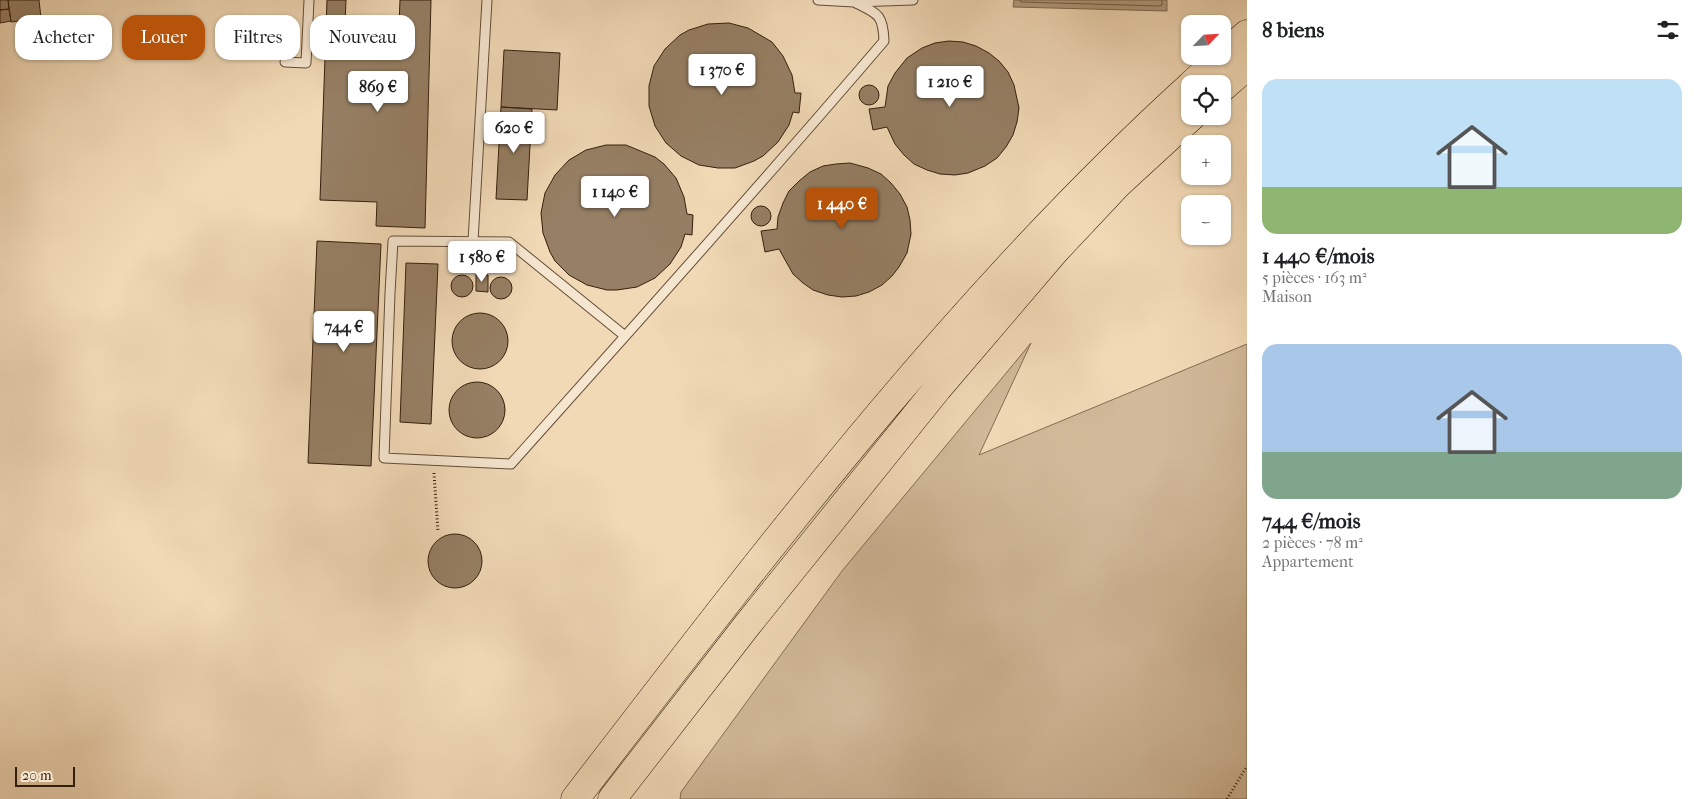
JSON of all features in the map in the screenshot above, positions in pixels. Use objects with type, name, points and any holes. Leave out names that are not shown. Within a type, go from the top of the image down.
[{"type":"highway","points":[[1231,48],[1247,34]]},
{"type":"highway","points":[[1202,75],[1212,65]]},
{"type":"highway","points":[[1231,80],[1247,66]]},
{"type":"highway","points":[[575,799],[702,634],[933,352],[998,278],[1088,184],[1181,95]]},
{"type":"highway","points":[[612,799],[742,631],[938,388],[1055,251],[1118,184],[1182,125]]},
{"type":"lane","points":[[285,62],[306,63],[309,0]]},
{"type":"lane","points":[[473,241],[487,0]]},
{"type":"lane","points":[[818,0],[854,2],[913,0]]},
{"type":"lane","points":[[625,336],[509,242],[393,241],[384,458],[511,464],[757,188],[884,42],[883,24],[876,13],[854,2]]},
{"type":"path","points":[[433,460],[438,532]]},
{"type":"path","points":[[1227,799],[1247,766]]},
{"type":"shaded area","points":[[1031,343],[979,455],[1247,344],[1247,799],[680,799],[681,792],[842,571]]},
{"type":"water","points":[[1014,0],[1167,0],[1167,11],[1013,7]]},
{"type":"building","points":[[0,0],[8,0],[9,9],[0,10]]},
{"type":"building","points":[[8,0],[39,0],[41,15],[15,15],[15,21],[11,22]]},
{"type":"building","points":[[327,0],[346,0],[345,15],[326,15]]},
{"type":"building","points":[[400,0],[431,0],[425,228],[376,226],[377,202],[320,200],[325,60],[415,60],[415,15],[399,15]]},
{"type":"building","points":[[9,9],[11,21],[0,23],[0,10]]},
{"type":"building","points":[[729,23],[748,28],[772,42],[783,56],[792,75],[795,93],[801,93],[799,113],[793,112],[789,125],[778,142],[763,156],[735,168],[718,168],[699,165],[681,156],[666,143],[655,126],[649,106],[649,86],[654,66],[665,49],[680,35],[708,24]]},
{"type":"building","points":[[963,42],[976,46],[999,61],[1008,72],[1014,85],[1019,108],[1013,135],[997,158],[985,166],[968,173],[955,175],[940,174],[914,164],[895,144],[887,127],[873,130],[869,109],[885,107],[888,86],[895,73],[907,58],[922,48],[935,43]]},
{"type":"building","points":[[504,50],[560,53],[557,110],[501,107]]},
{"type":"building","points":[[869,85],[876,88],[879,95],[876,102],[869,105],[862,102],[859,95],[862,88]]},
{"type":"building","points":[[501,107],[532,109],[527,200],[496,199]]},
{"type":"building","points":[[606,145],[626,145],[655,157],[664,164],[676,178],[684,197],[687,214],[693,215],[692,235],[685,234],[681,247],[670,264],[655,278],[637,287],[617,290],[607,290],[587,285],[569,275],[555,261],[543,233],[541,213],[545,193],[555,175],[569,160],[586,150]]},
{"type":"building","points":[[850,163],[881,174],[891,183],[907,207],[911,234],[907,253],[892,276],[882,285],[869,292],[856,296],[842,297],[813,290],[803,283],[793,274],[779,249],[765,252],[761,231],[777,229],[778,217],[789,191],[810,172],[823,166]]},
{"type":"building","points":[[761,206],[768,209],[771,216],[768,223],[761,226],[754,223],[751,216],[754,209]]},
{"type":"building","points":[[317,241],[381,244],[371,466],[308,463]]},
{"type":"building","points":[[406,263],[438,264],[431,424],[400,422]]},
{"type":"building","points":[[476,274],[488,275],[488,292],[476,291]]},
{"type":"building","points":[[462,275],[470,278],[473,286],[470,294],[462,297],[454,294],[451,286],[454,278]]},
{"type":"building","points":[[501,277],[509,280],[512,288],[509,296],[501,299],[493,296],[490,288],[493,280]]},
{"type":"building","points":[[474,313],[486,313],[496,317],[504,325],[508,341],[504,357],[496,365],[486,369],[474,369],[464,365],[456,357],[452,347],[452,335],[456,325],[464,317]]},
{"type":"building","points":[[472,382],[482,382],[497,390],[503,399],[505,410],[503,421],[497,430],[482,438],[472,438],[461,433],[454,426],[449,415],[449,405],[454,394],[461,387]]},
{"type":"building","points":[[455,534],[465,536],[474,542],[480,551],[482,561],[480,571],[474,580],[465,586],[455,588],[445,586],[436,580],[430,571],[428,561],[430,551],[436,542],[445,536]]}]
